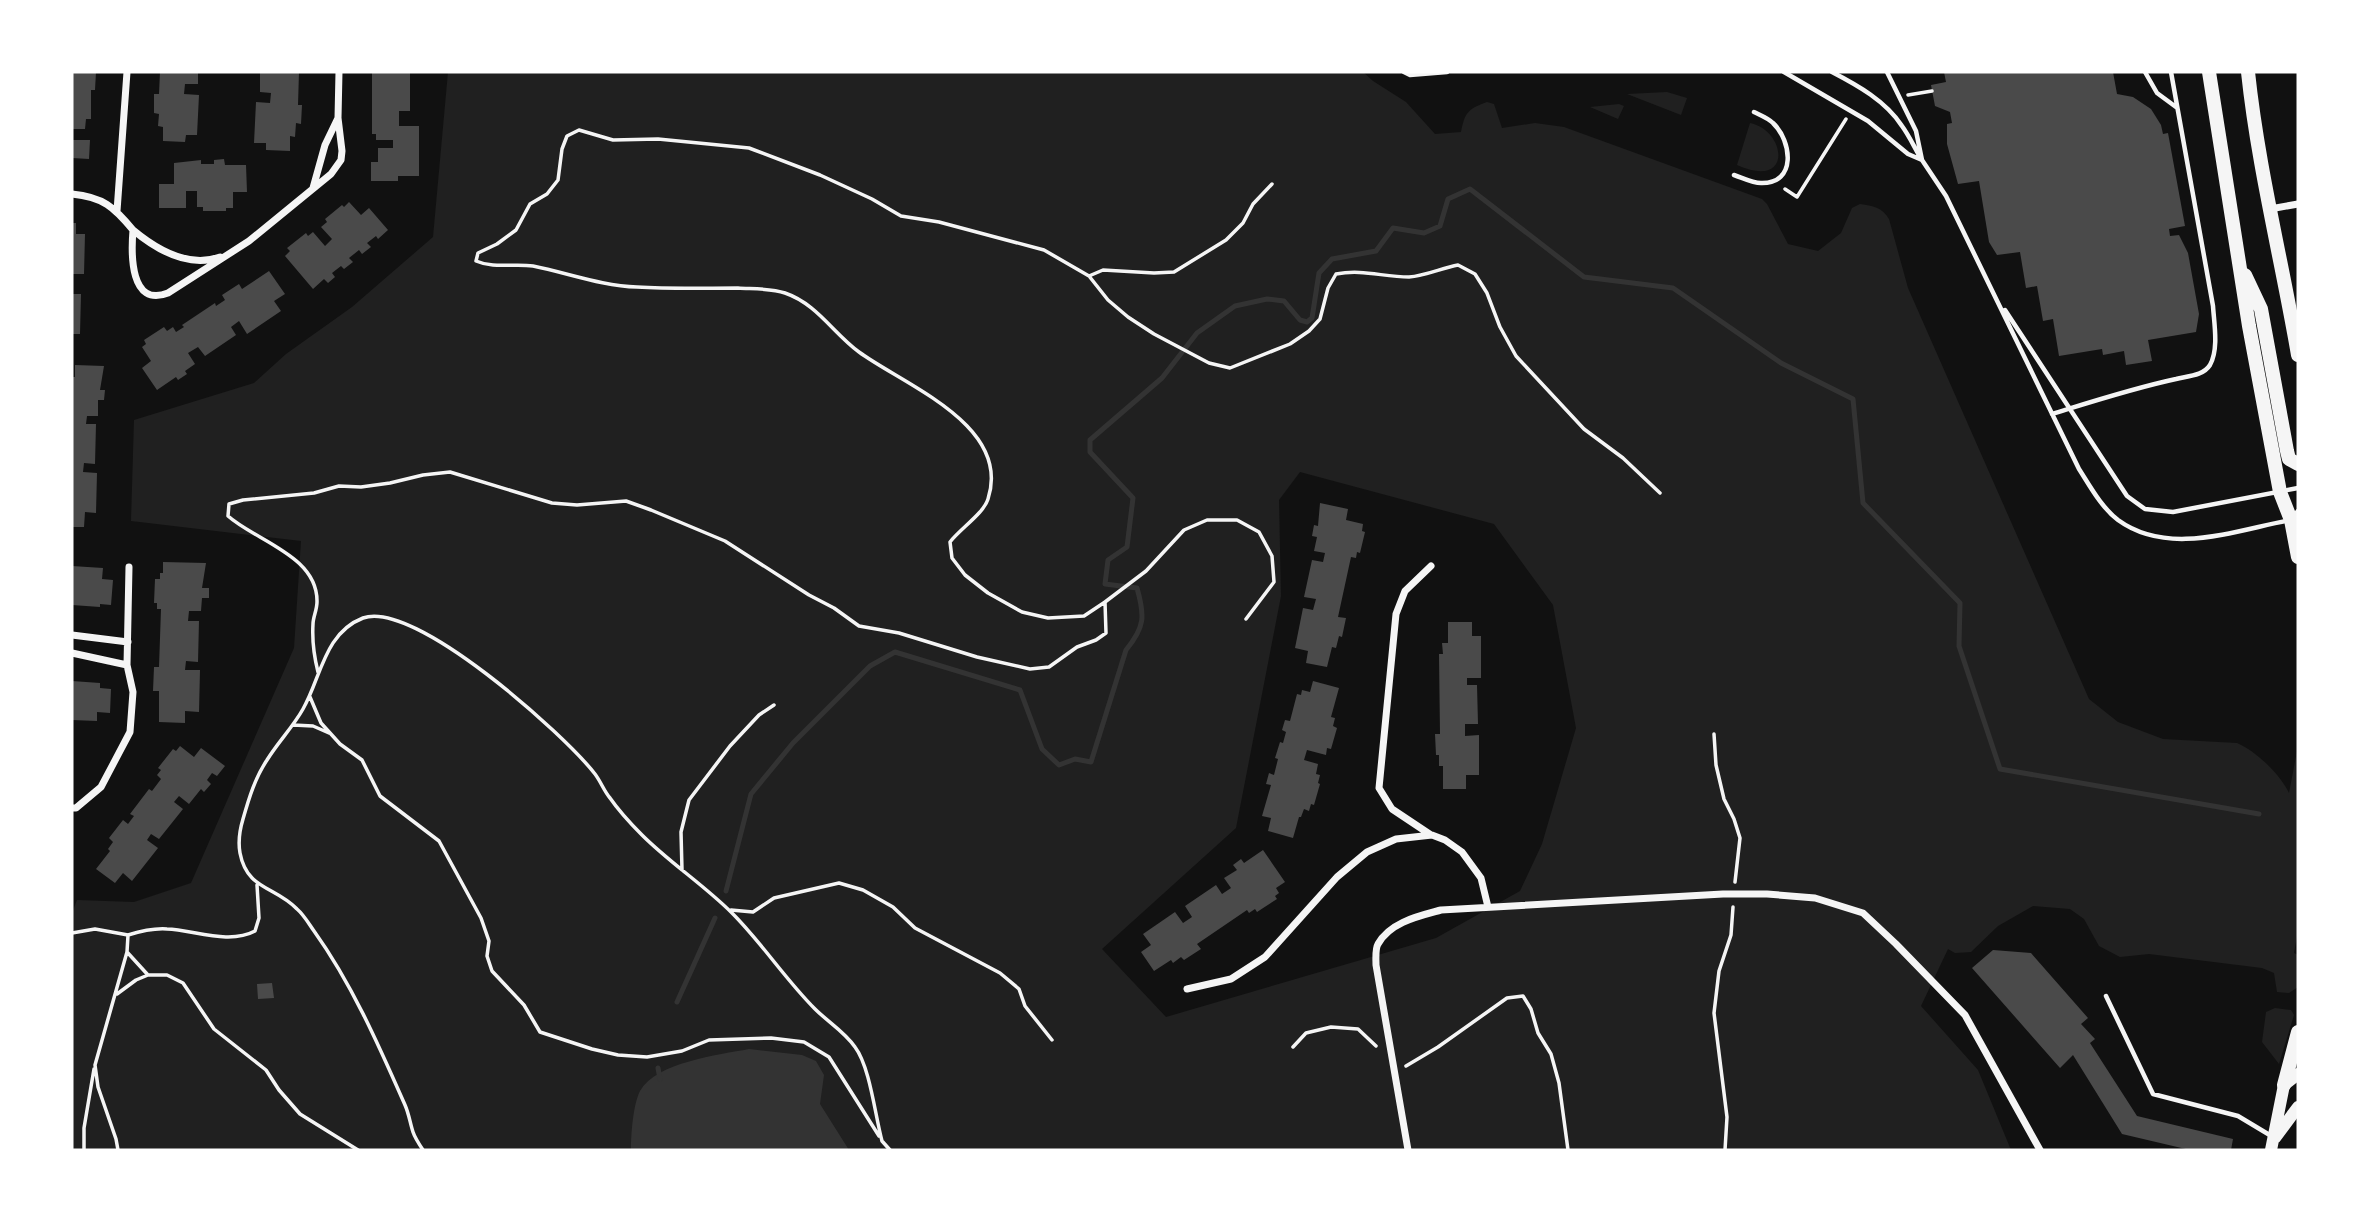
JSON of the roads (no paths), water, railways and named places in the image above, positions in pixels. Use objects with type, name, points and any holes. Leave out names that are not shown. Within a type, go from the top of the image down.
[{"type":"main road","points":[[2209,72],[2238,261],[2280,492],[2295,515],[2298,557]]},
{"type":"main road","points":[[2248,72],[2270,209],[2298,355]]},
{"type":"main road","points":[[2238,261],[2261,309],[2287,451],[2289,459],[2298,464]]},
{"type":"main road","points":[[2274,1147],[2278,1105],[2298,1031]]},
{"type":"main road","points":[[2284,1085],[2298,1074]]},
{"type":"main road","points":[[2274,1147],[2298,1107]]},
{"type":"street","points":[[117,211],[127,72]]},
{"type":"street","points":[[134,230],[134,270],[140,286],[151,296],[168,293],[231,253],[300,201],[331,174],[341,160],[342,142],[338,118],[340,72]]},
{"type":"street","points":[[313,188],[325,145],[338,118]]},
{"type":"street","points":[[72,194],[105,202],[157,248],[187,259],[204,261],[231,253]]},
{"type":"street","points":[[2270,209],[2298,204]]},
{"type":"street","points":[[1431,566],[1405,591],[1395,614],[1379,788],[1392,810],[1462,852],[1481,878],[1488,907]]},
{"type":"street","points":[[72,808],[76,808],[101,787],[130,732],[132,692],[127,665],[128,567]]},
{"type":"street","points":[[72,635],[128,642]]},
{"type":"street","points":[[72,653],[127,665]]},
{"type":"street","points":[[1187,989],[1231,979],[1265,957],[1328,887],[1367,852],[1396,839],[1431,835]]},
{"type":"street","points":[[1408,1150],[1376,965],[1377,944],[1394,927],[1414,917],[1441,910],[1734,894],[1815,898],[1863,913],[1965,1015],[2040,1150]]},
{"type":"lane","points":[[1404,72],[1410,75],[1447,72]]},
{"type":"lane","points":[[1783,72],[1868,121],[1908,154],[1922,160]]},
{"type":"lane","points":[[1832,72],[1885,107],[1901,124],[1946,196],[2079,469],[2102,504],[2117,519],[2148,536],[2192,539],[2295,515]]},
{"type":"lane","points":[[1845,79],[1847,72]]},
{"type":"lane","points":[[1886,72],[1916,131],[1922,160]]},
{"type":"lane","points":[[2145,72],[2157,93],[2177,108]]},
{"type":"lane","points":[[2052,414],[2133,388],[2199,374],[2208,368],[2213,359],[2213,306],[2171,72]]},
{"type":"lane","points":[[1734,175],[1757,183],[1769,182],[1781,176],[1787,167],[1787,146],[1781,132],[1769,119],[1754,112]]},
{"type":"lane","points":[[1996,295],[2127,496],[2145,509],[2173,512],[2298,488]]},
{"type":"lane","points":[[2106,996],[2153,1094],[2238,1116],[2274,1147]]},
{"type":"waterway","points":[[726,891],[751,794],[793,743],[870,666],[895,652],[1020,690],[1042,749],[1059,765],[1075,759],[1091,762],[1126,650],[1137,635],[1142,614],[1137,588],[1105,584],[1108,560],[1127,547],[1133,498],[1090,452],[1090,440],[1162,378],[1197,333],[1235,306],[1267,299],[1284,301],[1300,320],[1307,322],[1312,318],[1319,273],[1332,259],[1376,251],[1393,228],[1424,233],[1440,226],[1448,199],[1470,189],[1584,277],[1673,288],[1781,363],[1853,399],[1863,503],[1960,603],[1959,646],[2000,769],[2259,814]]},
{"type":"waterway","points":[[677,1002],[715,918]]},
{"type":"waterway","points":[[658,1068],[660,1079]]}]
